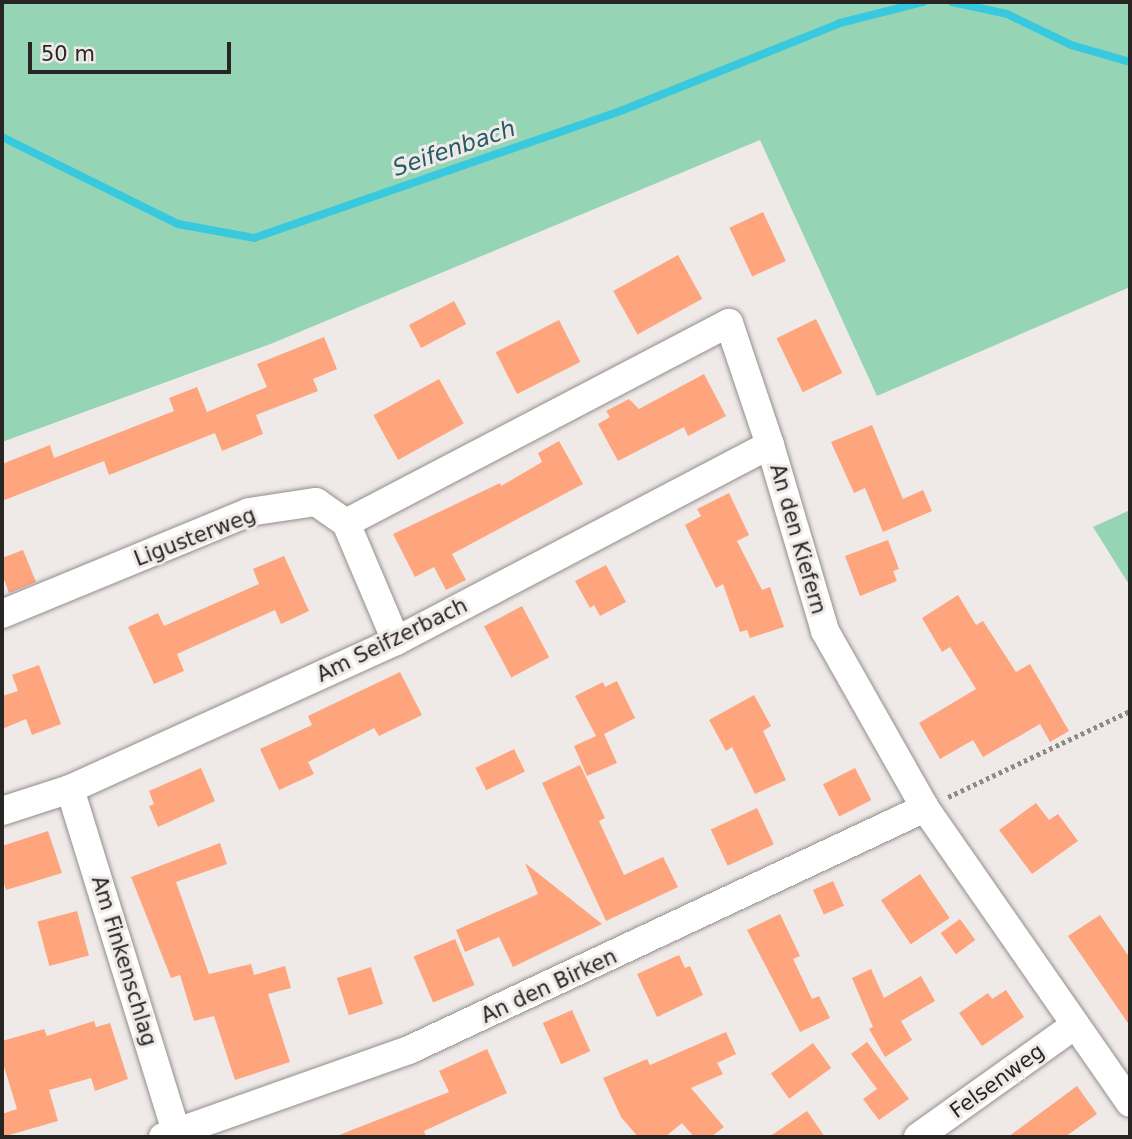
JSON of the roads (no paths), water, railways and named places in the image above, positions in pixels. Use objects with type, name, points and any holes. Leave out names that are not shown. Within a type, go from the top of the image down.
[{"type":"street","name":"An den Kiefern","points":[[346,523],[729,323],[770,445],[825,631],[925,808],[1130,1103]]},
{"type":"street","name":"Am Seifzerbach","points":[[2,811],[70,789],[396,641],[770,445]]},
{"type":"street","name":"Ligusterweg","points":[[2,614],[249,512],[316,502],[346,523]]},
{"type":"street","points":[[346,523],[396,641]]},
{"type":"street","name":"Am Finkenschlag","points":[[70,789],[170,1135]]},
{"type":"street","name":"An den Birken","points":[[170,1135],[409,1050],[925,808]]},
{"type":"street","name":"Felsenweg","points":[[918,1137],[1075,1025]]},
{"type":"waterway","name":"Seifenbach","points":[[2,137],[178,224],[254,238],[623,110],[840,23],[923,2]]},
{"type":"waterway","name":"Seifenbach","points":[[952,2],[1007,14],[1071,45],[1130,62]]}]
